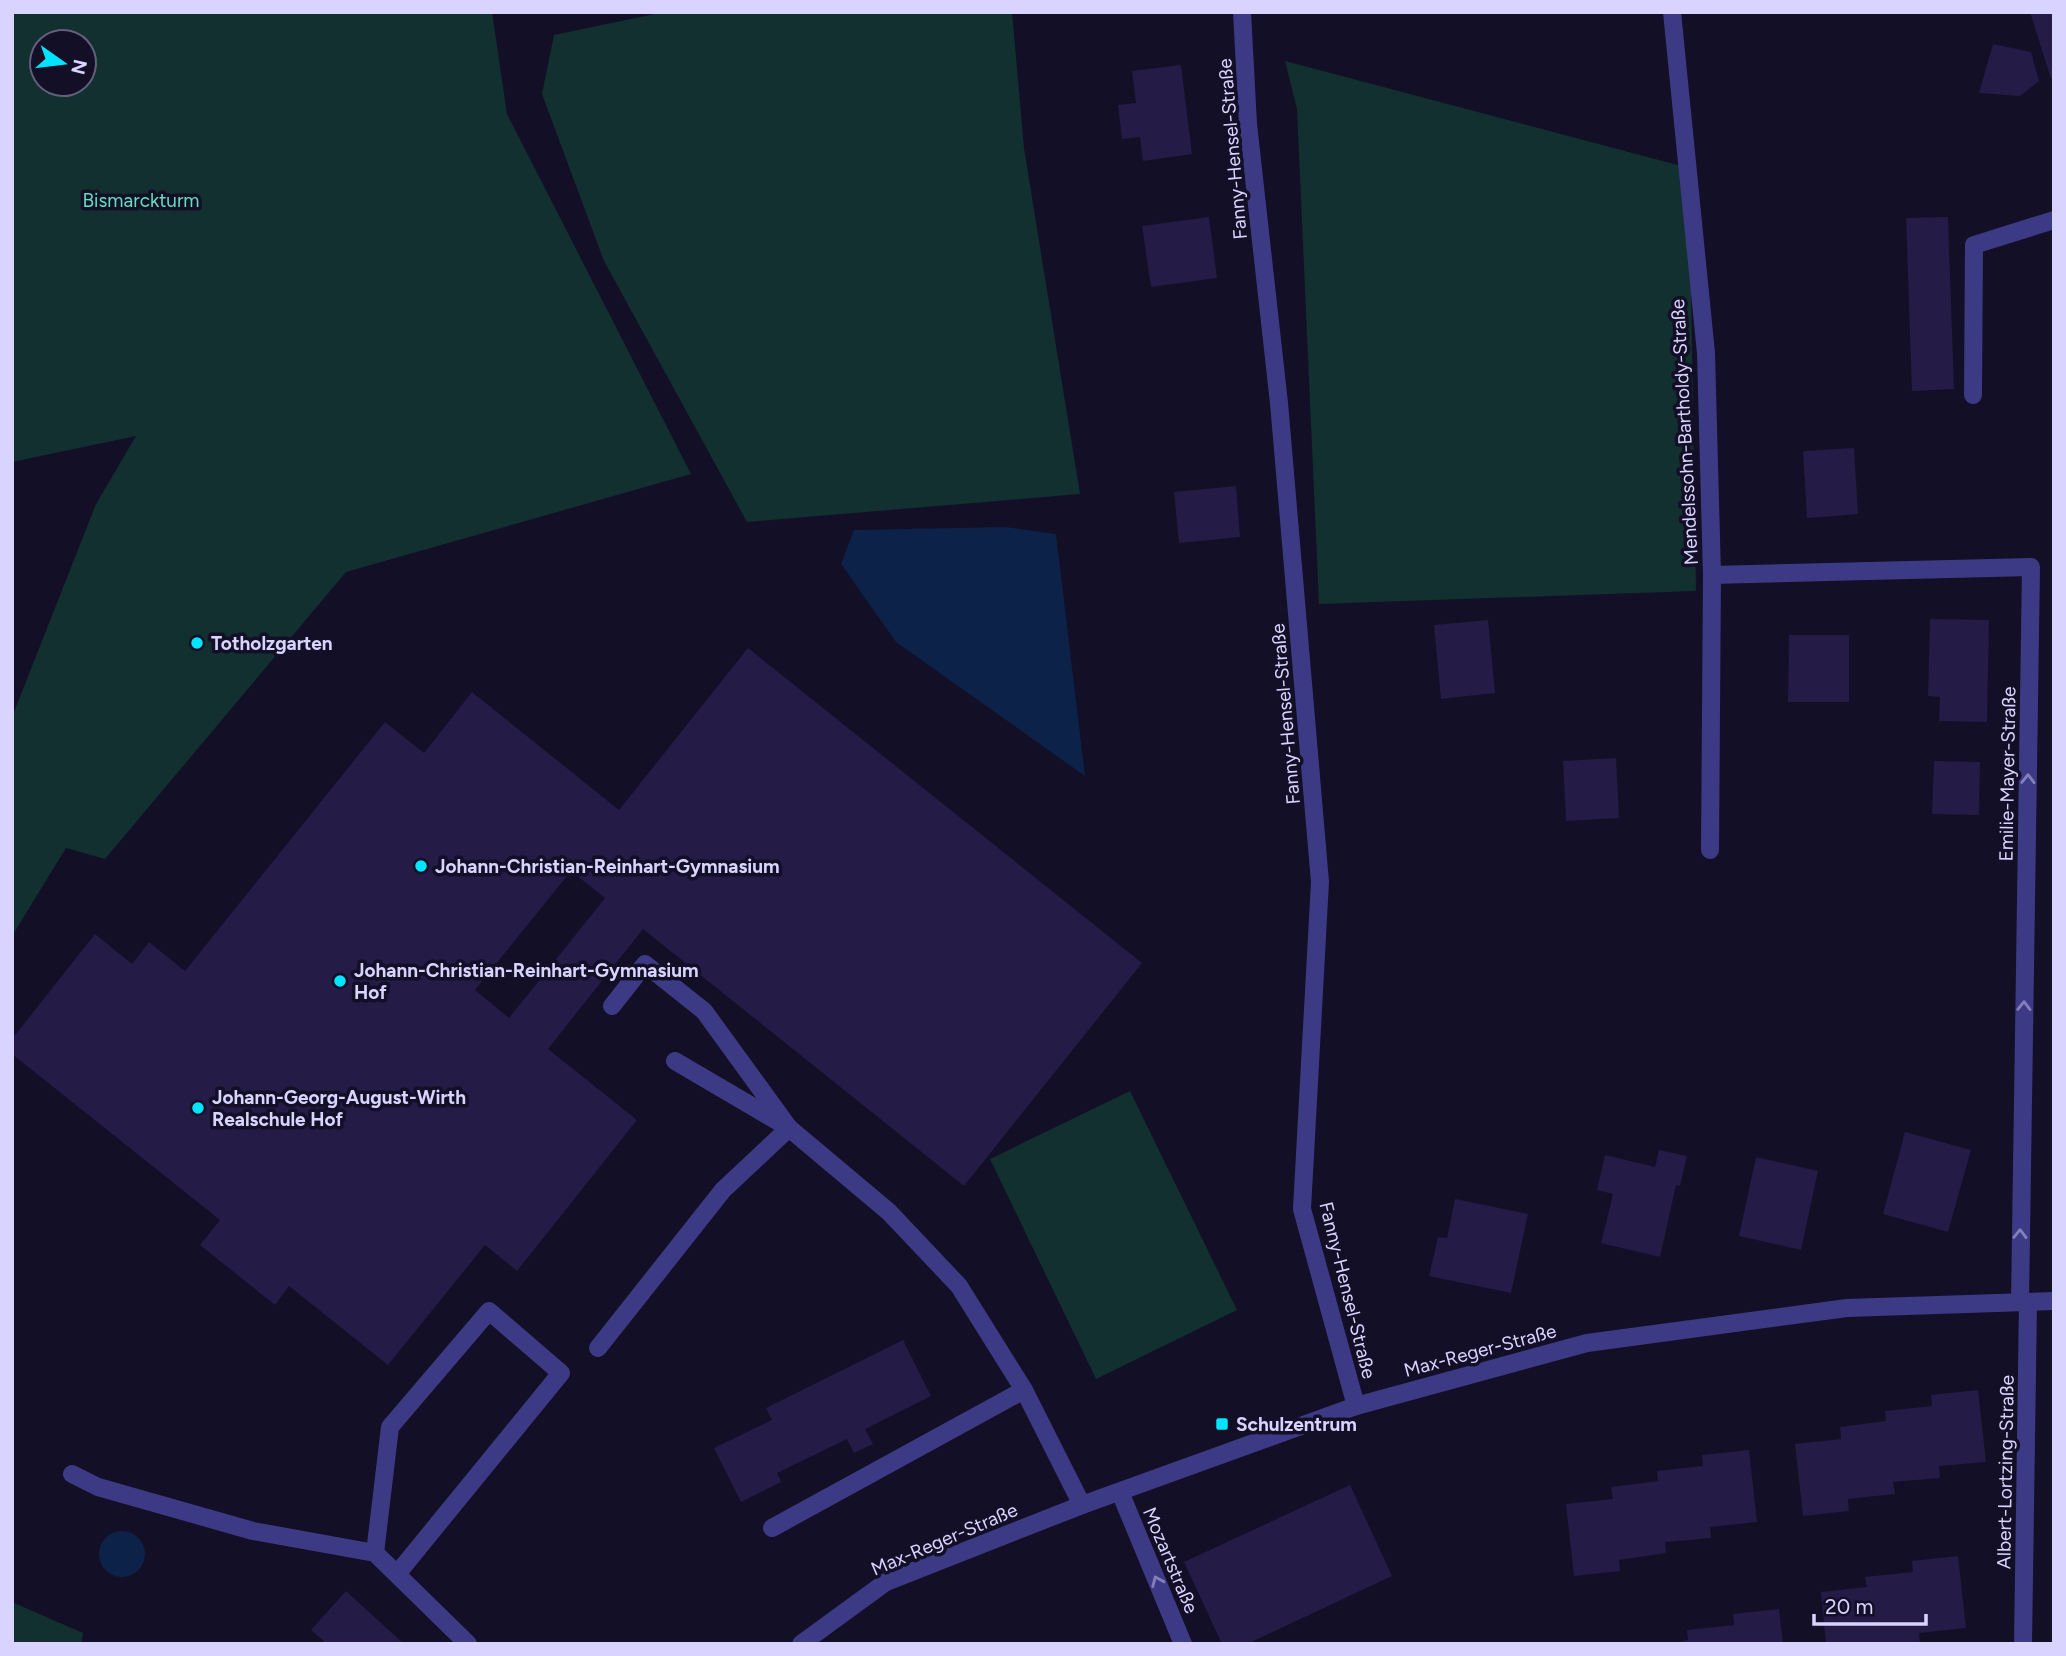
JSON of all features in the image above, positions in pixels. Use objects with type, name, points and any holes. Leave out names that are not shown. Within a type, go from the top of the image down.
[{"type":"street","name":"Fanny-Hensel-Straße","points":[[1242,12],[1248,124],[1279,403],[1320,882],[1302,1209],[1356,1406]]},
{"type":"street","name":"Mendelssohn-Bartholdy-Straße","points":[[1672,12],[1706,353],[1712,575],[1710,850]]},
{"type":"street","points":[[1973,395],[1973,245],[2054,220]]},
{"type":"street","name":"Emilie-Mayer-Straße","points":[[1712,575],[2031,567],[2024,1302]]},
{"type":"street","points":[[612,1006],[645,964],[704,1011],[789,1128]]},
{"type":"street","points":[[675,1061],[789,1128],[890,1212],[960,1286],[1024,1390],[1082,1505]]},
{"type":"street","points":[[598,1348],[723,1191],[789,1128]]},
{"type":"street","name":"Max-Reger-Straße","points":[[801,1644],[886,1582],[1082,1505],[1356,1406],[1587,1343],[1847,1308],[2054,1301]]},
{"type":"street","name":"Albert-Lortzing-Straße","points":[[2023,1644],[2024,1302]]},
{"type":"street","points":[[375,1553],[390,1427],[489,1311],[561,1373],[397,1574]]},
{"type":"street","points":[[772,1528],[1024,1390]]},
{"type":"street","points":[[72,1474],[98,1487],[253,1531],[375,1553],[468,1644]]},
{"type":"street","name":"Mozartstraße","points":[[1120,1492],[1183,1644]]},
{"type":"green space","name":"Bismarckturm","points":[[12,12],[492,12],[507,114],[691,474],[346,572],[105,859],[66,848],[12,936],[12,717],[96,504],[136,436],[12,462]]},
{"type":"green space","points":[[664,12],[1012,12],[1024,148],[1080,494],[747,522],[604,261],[542,94],[554,35]]},
{"type":"green space","points":[[1285,61],[1689,168],[1696,591],[1319,604],[1297,109]]},
{"type":"green space","points":[[1130,1091],[1237,1310],[1096,1379],[990,1159]]},
{"type":"green space","points":[[12,1602],[83,1633],[81,1644],[12,1644]]},
{"type":"water","points":[[1006,527],[1056,534],[1085,776],[896,642],[841,564],[854,530]]},
{"type":"water","points":[[122,1531],[138,1538],[145,1554],[138,1570],[122,1577],[106,1570],[99,1554],[106,1538]]},
{"type":"building","points":[[2030,12],[2054,12],[2054,78],[2051,79]]},
{"type":"building","points":[[1993,44],[2031,52],[2039,81],[2020,96],[1979,93]]},
{"type":"building","points":[[1181,65],[1192,154],[1143,161],[1140,137],[1122,139],[1118,105],[1136,103],[1132,71]]},
{"type":"building","points":[[1209,217],[1217,278],[1151,287],[1142,226]]},
{"type":"building","points":[[1948,217],[1954,389],[1912,391],[1906,218]]},
{"type":"building","points":[[1854,448],[1858,514],[1807,518],[1803,451]]},
{"type":"building","points":[[1236,486],[1240,537],[1179,543],[1174,492]]},
{"type":"building","points":[[1930,619],[1989,620],[1987,722],[1939,721],[1940,697],[1928,696]]},
{"type":"building","points":[[1488,620],[1495,693],[1441,699],[1434,625]]},
{"type":"building","points":[[1789,635],[1849,635],[1849,702],[1788,702]]},
{"type":"building","points":[[748,648],[1142,963],[964,1186],[643,929],[548,1049],[637,1120],[517,1271],[485,1245],[388,1365],[289,1286],[275,1305],[200,1245],[220,1220],[12,1054],[12,1039],[95,934],[132,964],[149,942],[185,971],[385,722],[424,753],[472,692],[619,810]],"holes":[[[571,871],[605,898],[509,1018],[475,990]]]},
{"type":"building","points":[[1616,758],[1619,818],[1566,821],[1563,761]]},
{"type":"building","points":[[1934,761],[1980,762],[1979,815],[1932,814]]},
{"type":"building","points":[[1905,1132],[1971,1150],[1948,1232],[1883,1214]]},
{"type":"building","points":[[1659,1150],[1687,1156],[1680,1186],[1676,1185],[1660,1257],[1601,1243],[1613,1194],[1597,1190],[1605,1155],[1655,1167]]},
{"type":"building","points":[[1756,1157],[1818,1171],[1801,1250],[1739,1236]]},
{"type":"building","points":[[1455,1199],[1528,1214],[1511,1293],[1429,1276],[1438,1237],[1447,1238]]},
{"type":"building","points":[[903,1340],[931,1396],[865,1429],[873,1444],[854,1453],[847,1439],[777,1473],[781,1482],[741,1502],[714,1448],[772,1420],[766,1408]]},
{"type":"building","points":[[1978,1390],[1986,1462],[1939,1466],[1940,1478],[1893,1482],[1895,1494],[1848,1499],[1849,1511],[1803,1516],[1795,1444],[1841,1439],[1840,1427],[1886,1421],[1885,1411],[1932,1406],[1931,1395]]},
{"type":"building","points":[[1749,1450],[1757,1522],[1710,1527],[1711,1538],[1665,1542],[1666,1553],[1619,1560],[1620,1571],[1574,1576],[1566,1504],[1613,1499],[1611,1487],[1658,1481],[1657,1471],[1703,1466],[1702,1455]]},
{"type":"building","points":[[1350,1485],[1392,1576],[1247,1644],[1222,1644],[1184,1562]]},
{"type":"building","points":[[1958,1556],[1966,1628],[1919,1633],[1920,1644],[1826,1644],[1821,1592],[1867,1587],[1865,1577],[1913,1572],[1912,1561]]},
{"type":"building","points":[[346,1591],[404,1644],[322,1644],[324,1641],[311,1630]]},
{"type":"building","points":[[1779,1609],[1783,1644],[1671,1644],[1688,1640],[1687,1630],[1734,1625],[1733,1614]]},
{"type":"place","name":"Totholzgarten","points":[[197,643]]},
{"type":"place","name":"Johann-Christian-Reinhart-Gymnasium","points":[[421,866]]},
{"type":"place","name":"Johann-Christian-Reinhart-Gymnasium Hof","points":[[340,981]]},
{"type":"place","name":"Johann-Georg-August-Wirth Realschule Hof","points":[[198,1108]]},
{"type":"place","name":"Schulzentrum","points":[[1222,1424]]}]
